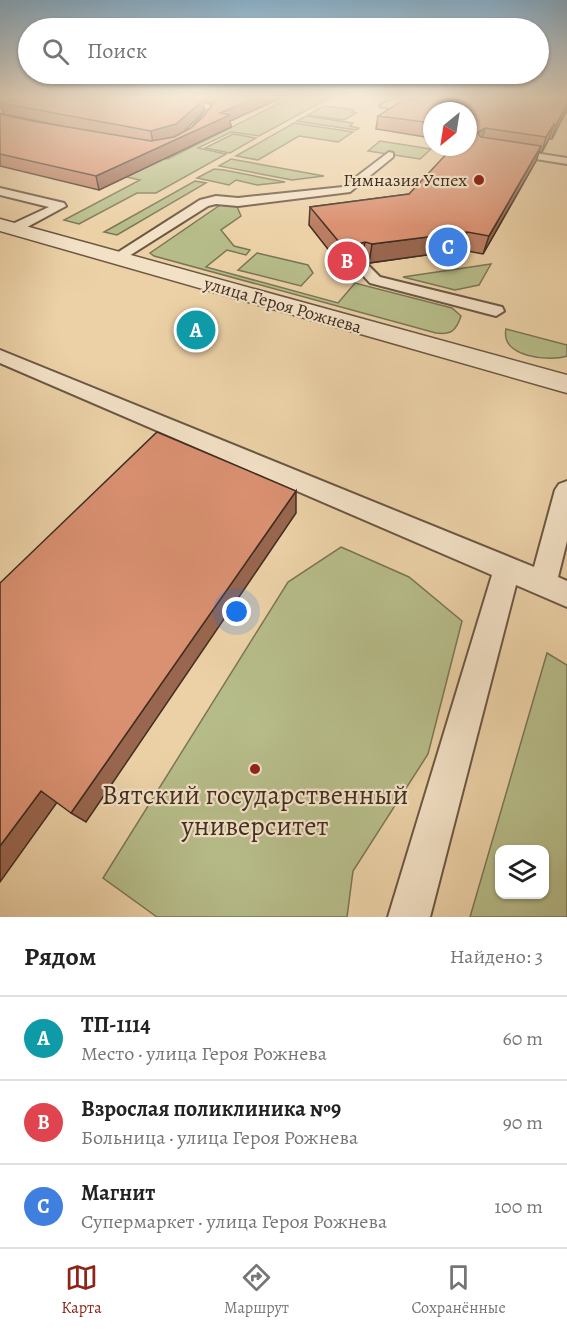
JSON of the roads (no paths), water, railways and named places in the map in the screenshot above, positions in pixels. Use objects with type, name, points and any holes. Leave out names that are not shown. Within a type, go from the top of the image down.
[{"type":"street","name":"улица Героя Рожнева","points":[[6,227],[567,384]]},
{"type":"lane","points":[[514,142],[550,158]]},
{"type":"lane","points":[[500,148],[567,161]]},
{"type":"lane","points":[[116,258],[204,203],[216,200],[238,201],[346,190],[389,155]]},
{"type":"lane","points":[[0,191],[60,206],[6,227]]},
{"type":"lane","points":[[362,267],[375,280],[496,311]]},
{"type":"lane","points":[[0,356],[567,594]]},
{"type":"lane","points":[[543,584],[567,490]]},
{"type":"lane","points":[[409,917],[507,568]]},
{"type":"place","name":"Гимназия Успех","points":[[479,180]]},
{"type":"place","name":"Магнит","points":[[448,247]]},
{"type":"place","name":"Взрослая поликлиника №9","points":[[347,261]]},
{"type":"place","name":"ТП-1114","points":[[196,330]]},
{"type":"place","name":"Вятский государственный университет","points":[[255,769]]}]
